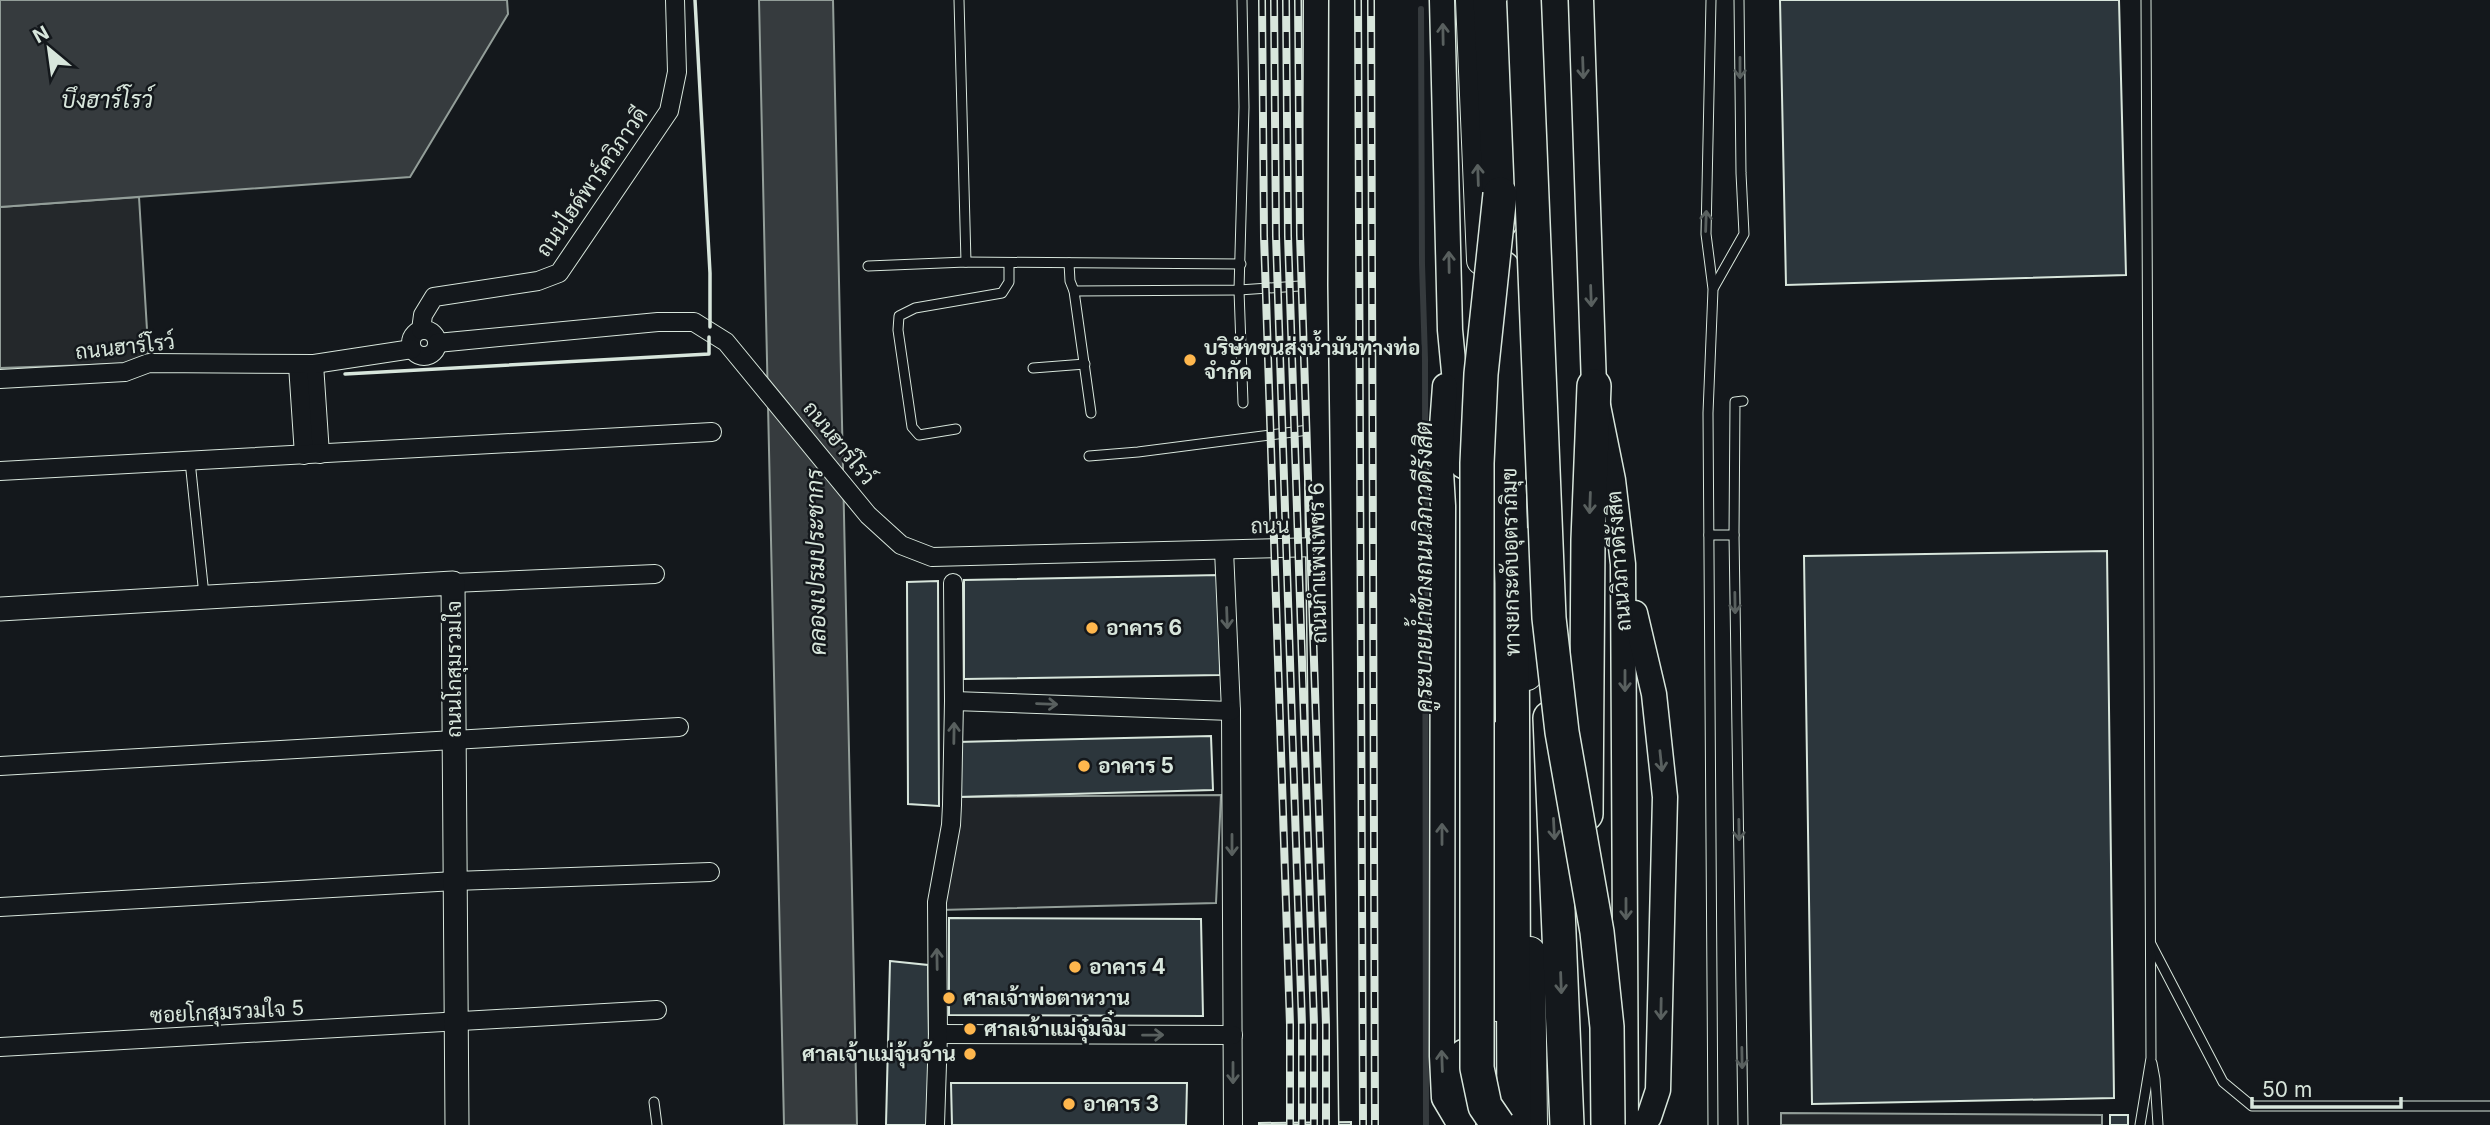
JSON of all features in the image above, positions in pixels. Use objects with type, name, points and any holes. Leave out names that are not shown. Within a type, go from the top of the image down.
[{"type":"highway","points":[[1471,0],[1487,398],[1497,1125]]},
{"type":"highway","name":"ทางยกระดับอุตราภิมุข","points":[[1490,0],[1500,194],[1512,583],[1514,1125]]},
{"type":"highway","name":"ทางยกระดับอุตราภิมุข","points":[[1524,0],[1549,618],[1550,761],[1567,1125]]},
{"type":"highway","points":[[1532,1125],[1527,690],[1546,214],[1536,0]]},
{"type":"highway","points":[[1497,1125],[1485,1106],[1477,1068],[1476,566],[1481,374],[1500,194]]},
{"type":"highway","points":[[1594,386],[1588,540],[1585,766],[1594,1125]]},
{"type":"highway","name":"ทางยกระดับอุตราภิมุข","points":[[1549,618],[1562,732],[1597,932],[1607,1027],[1608,1125]]},
{"type":"main road","name":"ถนนกำแพงเพชร 6","points":[[1316,0],[1316,429],[1326,1125]]},
{"type":"main road","points":[[1442,0],[1450,330],[1463,448],[1461,1125]]},
{"type":"main road","name":"ถนนวิภาวดีรังสิต","points":[[1581,0],[1594,386],[1613,480],[1623,564],[1626,1125]]},
{"type":"main road","points":[[1450,330],[1440,454],[1443,506],[1441,1056],[1444,1098],[1461,1125]]},
{"type":"main road","points":[[1623,564],[1654,694],[1665,797],[1661,1051],[1658,1090],[1649,1117],[1641,1125]]},
{"type":"street","name":"ถนนไฮด์พาร์ควิภาวดี","points":[[421,330],[423,316],[435,297],[538,281],[559,273],[670,111],[677,72],[675,0]]},
{"type":"street","name":"ถนนฮาร์โรว์","points":[[0,379],[125,372],[149,363],[306,364],[412,349],[421,356],[427,356],[432,353],[437,343],[659,322],[694,322],[726,342],[868,516],[901,545],[920,554],[932,558],[1224,550]]},
{"type":"street","points":[[412,349],[411,337],[421,330],[432,332],[437,343]]},
{"type":"street","points":[[306,364],[312,454]]},
{"type":"street","points":[[0,471],[712,432]]},
{"type":"street","name":"ถนน","points":[[1224,550],[1318,547]]},
{"type":"street","points":[[1224,550],[1231,711],[1233,1125]]},
{"type":"street","points":[[453,583],[655,574]]},
{"type":"street","name":"ถนนโกสุมรวมใจ","points":[[0,609],[453,583],[457,1125]]},
{"type":"street","points":[[936,1125],[937,902],[951,825],[953,583]]},
{"type":"street","points":[[954,701],[1231,711]]},
{"type":"street","points":[[0,766],[679,727]]},
{"type":"street","points":[[0,907],[455,881],[710,872]]},
{"type":"street","name":"ซอยโกสุมรวมใจ 5","points":[[0,1047],[657,1010]]},
{"type":"street","points":[[938,1034],[1233,1035]]},
{"type":"lane","points":[[959,0],[966,262]]},
{"type":"lane","points":[[1242,0],[1244,107],[1239,290],[1243,403]]},
{"type":"lane","points":[[1711,0],[1706,234],[1713,289],[1708,413],[1713,1125]]},
{"type":"lane","points":[[1713,289],[1744,234],[1739,0]]},
{"type":"lane","points":[[2140,1125],[2151,1058],[2146,0]]},
{"type":"lane","points":[[868,266],[966,262],[1241,264]]},
{"type":"lane","points":[[956,429],[919,435],[912,427],[898,330],[899,316],[915,308],[1002,293],[1009,282],[1009,263]]},
{"type":"lane","points":[[1069,263],[1091,413]]},
{"type":"lane","points":[[1074,291],[1239,290],[1315,285]]},
{"type":"lane","points":[[1033,368],[1085,364]]},
{"type":"lane","points":[[1743,401],[1735,402],[1734,535],[1743,1125]]},
{"type":"lane","points":[[1089,456],[1316,429]]},
{"type":"lane","points":[[190,461],[204,597]]},
{"type":"lane","points":[[1709,535],[1734,535]]},
{"type":"lane","points":[[2150,942],[2222,1082],[2252,1106],[2490,1105]]},
{"type":"lane","points":[[2151,1058],[2158,1125]]},
{"type":"lane","points":[[654,1102],[657,1125]]},
{"type":"shaded area","points":[[139,197],[149,363],[0,368],[0,207]]},
{"type":"shaded area","points":[[1221,795],[1216,903],[940,910],[957,797]]},
{"type":"shaded area","points":[[1781,1113],[2102,1115],[2102,1125],[1781,1125]]},
{"type":"water","name":"บึงฮาร์โรว์","points":[[0,0],[507,0],[508,14],[410,177],[0,207]]},
{"type":"water","name":"คลองเปรมประชากร","points":[[759,0],[833,0],[857,1125],[784,1125]]},
{"type":"building","points":[[1780,0],[2119,0],[2126,275],[1786,285]]},
{"type":"building","points":[[2107,551],[2114,1098],[1812,1104],[1804,556]]},
{"type":"building","name":"อาคาร 6","points":[[1219,575],[1220,675],[964,679],[964,580]]},
{"type":"building","points":[[938,581],[939,806],[908,804],[907,582]]},
{"type":"building","name":"อาคาร 5","points":[[1211,736],[1213,790],[957,797],[957,742]]},
{"type":"building","name":"อาคาร 4","points":[[949,918],[1201,919],[1203,1016],[949,1015]]},
{"type":"building","points":[[890,961],[928,965],[930,1125],[886,1125]]},
{"type":"building","name":"อาคาร 3","points":[[951,1083],[1187,1083],[1186,1125],[952,1125]]},
{"type":"building","points":[[2110,1115],[2128,1115],[2128,1125],[2110,1125]]},
{"type":"building","points":[[1351,1122],[1351,1125],[1259,1125],[1259,1123]]},
{"type":"waterway","name":"คูระบายน้ำข้างถนนวิภาวดีรังสิต","points":[[1421,9],[1425,359],[1426,1125]]},
{"type":"railway","points":[[1262,0],[1264,236],[1290,1025],[1290,1125]]},
{"type":"railway","points":[[1274,0],[1276,236],[1302,1025],[1302,1125]]},
{"type":"railway","points":[[1286,0],[1288,236],[1314,1025],[1314,1125]]},
{"type":"railway","points":[[1298,0],[1300,235],[1326,1025],[1326,1125]]},
{"type":"railway","points":[[1358,0],[1363,1125]]},
{"type":"railway","points":[[1371,0],[1375,1125]]},
{"type":"wall","points":[[695,0],[710,273],[710,327]]},
{"type":"wall","points":[[345,374],[709,354],[709,337]]},
{"type":"place","name":"บริษัทขนส่งน้ำมันทางท่อ จำกัด","points":[[1190,360]]},
{"type":"place","name":"อาคาร 6","points":[[1092,628]]},
{"type":"place","name":"อาคาร 5","points":[[1084,766]]},
{"type":"place","name":"อาคาร 4","points":[[1075,967]]},
{"type":"place","name":"ศาลเจ้าพ่อตาหวาน","points":[[949,998]]},
{"type":"place","name":"ศาลเจ้าแม่จุ๋มจิ๋ม","points":[[970,1029]]},
{"type":"place","name":"ศาลเจ้าแม่จุ้นจ้าน","points":[[970,1054]]},
{"type":"place","name":"อาคาร 3","points":[[1069,1104]]}]
